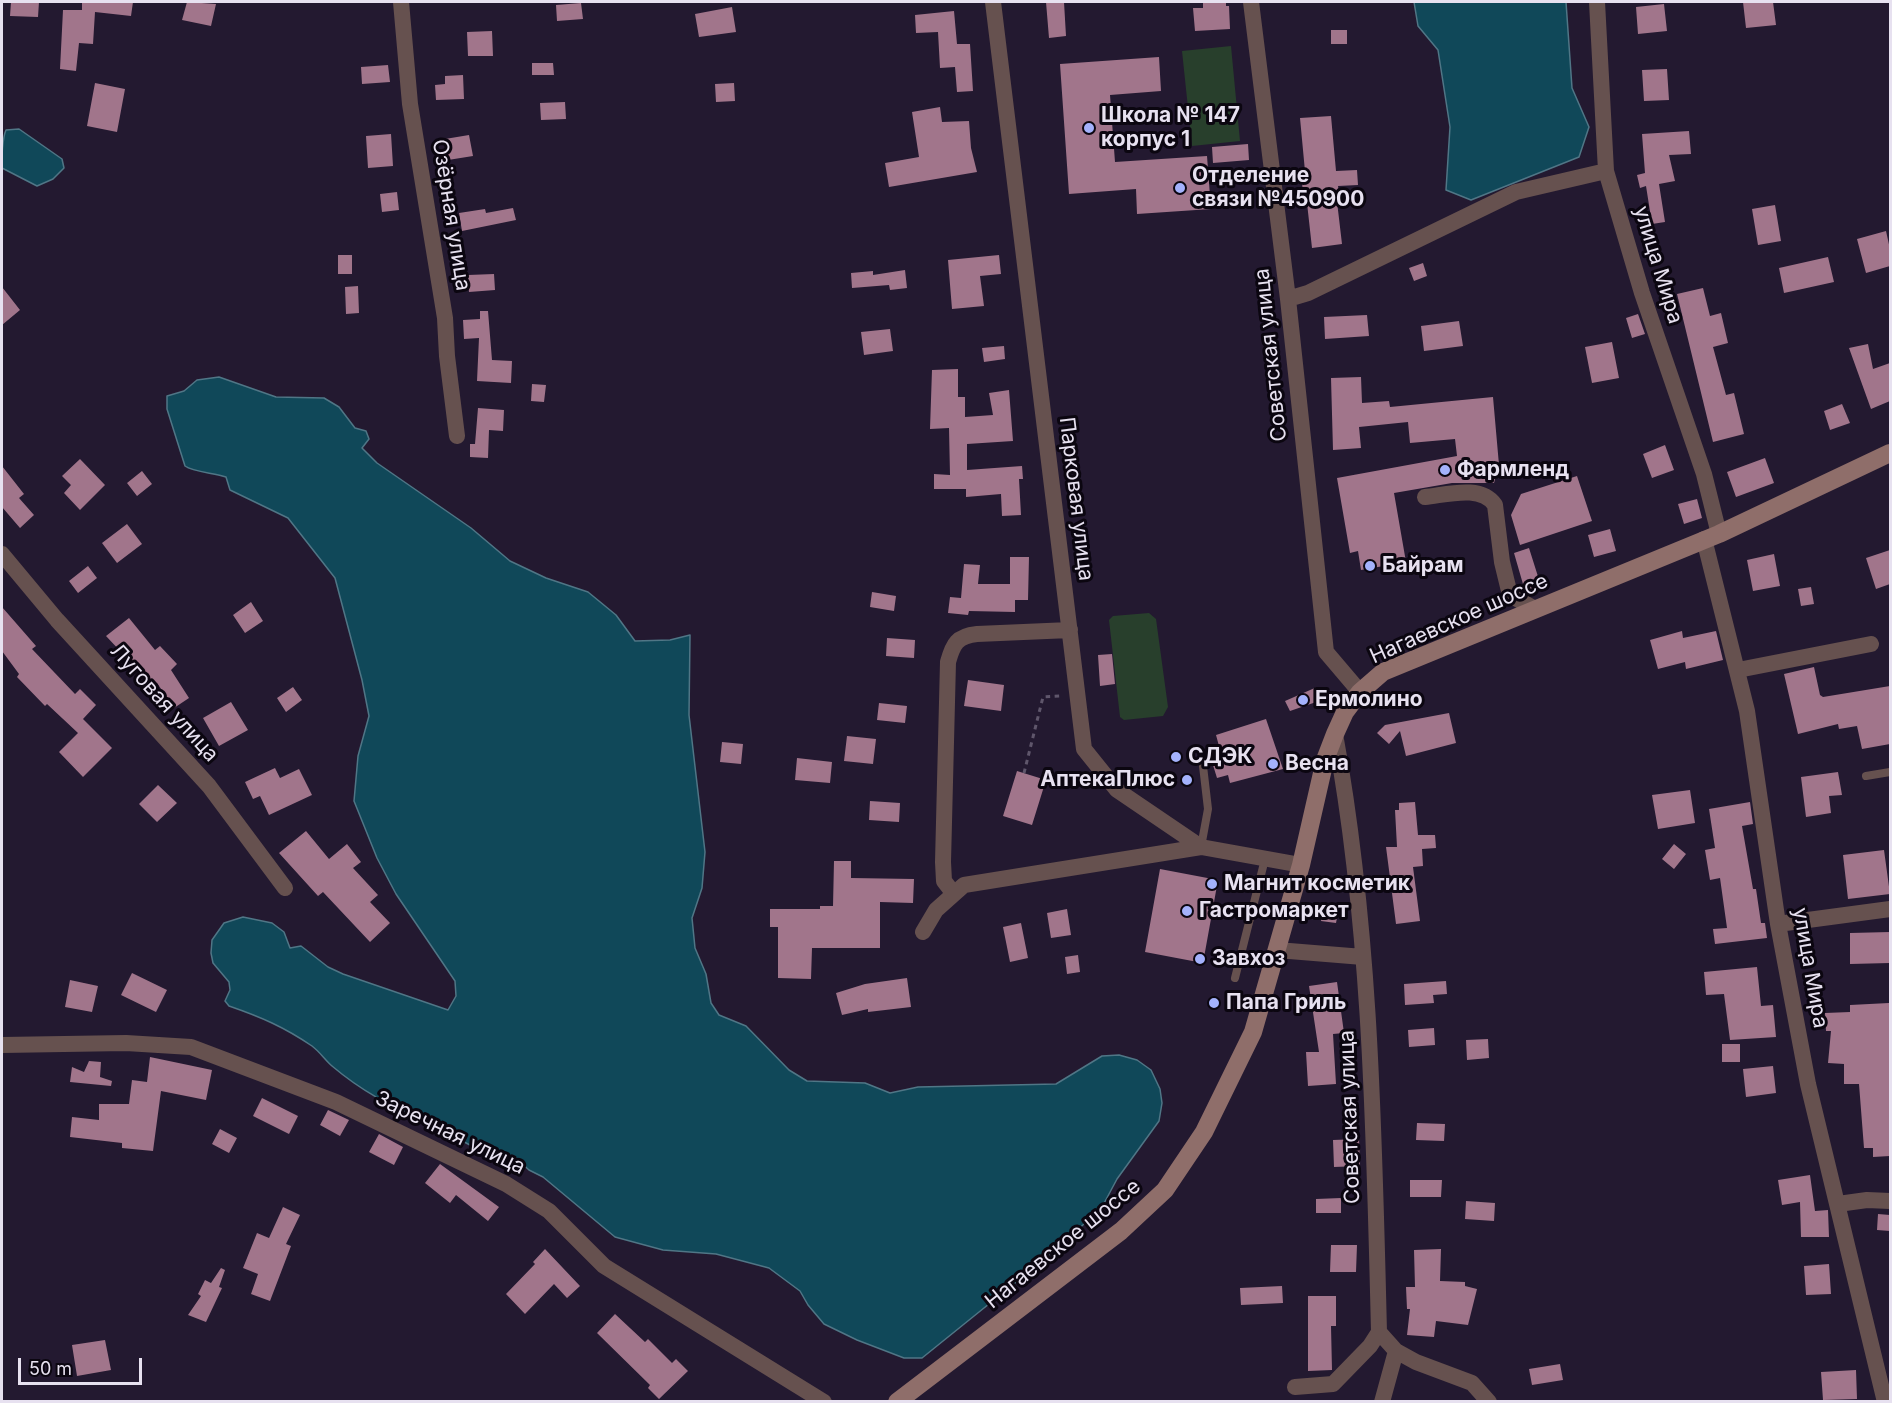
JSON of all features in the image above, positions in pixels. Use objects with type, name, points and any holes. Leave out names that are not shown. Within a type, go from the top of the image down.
[{"type":"street","name":"Озёрная улица","points":[[401,2],[410,104],[445,318],[447,356],[457,436]]},
{"type":"street","name":"Парковая улица","points":[[993,2],[1001,84],[1084,748],[1117,790],[1201,847],[1300,865]]},
{"type":"street","name":"Советская улица","points":[[1251,2],[1288,299],[1326,652],[1360,692]]},
{"type":"street","name":"улица Мира","points":[[1597,2],[1606,171],[1642,293],[1704,474],[1711,536],[1747,711],[1778,924],[1808,1084],[1826,1166],[1838,1204],[1885,1401]]},
{"type":"street","points":[[1288,299],[1308,293],[1516,192],[1606,171]]},
{"type":"street","name":"Нагаевское шоссе","points":[[897,1401],[1121,1231],[1165,1190],[1204,1132],[1253,1032],[1300,865],[1325,760],[1345,712],[1360,692],[1383,672],[1711,536],[1890,453]]},
{"type":"street","points":[[1425,497],[1479,493],[1492,500],[1495,505],[1502,562],[1510,595],[1535,609]]},
{"type":"street","name":"Луговая улица","points":[[2,554],[57,620],[209,786],[285,888]]},
{"type":"street","points":[[954,894],[944,881],[943,862],[948,662],[953,644],[963,636],[976,634],[1070,630]]},
{"type":"street","points":[[1738,670],[1871,644]]},
{"type":"street","name":"Советская улица","points":[[1335,734],[1344,783],[1372,1053],[1379,1332]]},
{"type":"street","points":[[923,932],[936,910],[964,885],[1201,847]]},
{"type":"street","points":[[1778,924],[1890,909]]},
{"type":"street","points":[[1277,950],[1363,957]]},
{"type":"street","name":"Заречная улица","points":[[2,1045],[126,1043],[191,1047],[336,1102],[506,1184],[549,1211],[604,1266],[824,1401]]},
{"type":"street","points":[[1838,1204],[1867,1200],[1890,1202]]},
{"type":"street","points":[[1295,1386],[1333,1384],[1370,1347],[1379,1332],[1396,1351],[1416,1362],[1472,1383],[1489,1401]]},
{"type":"street","points":[[1382,1401],[1396,1351]]},
{"type":"lane","points":[[1201,847],[1208,809],[1203,766]]},
{"type":"lane","points":[[1866,776],[1890,772]]},
{"type":"lane","points":[[1235,978],[1265,859]]},
{"type":"path","points":[[1024,773],[1043,697],[1077,694]]},
{"type":"green space","points":[[1231,46],[1240,141],[1192,146],[1182,51]]},
{"type":"green space","points":[[1149,613],[1156,619],[1168,707],[1163,716],[1124,720],[1120,717],[1109,620],[1113,616]]},
{"type":"water","points":[[1414,2],[1566,2],[1572,88],[1589,127],[1579,157],[1471,200],[1446,190],[1450,127],[1438,50],[1418,26]]},
{"type":"water","points":[[19,129],[62,159],[64,168],[53,179],[37,186],[2,168],[2,148],[6,130]]},
{"type":"water","points":[[219,377],[276,397],[324,398],[339,407],[355,428],[366,431],[369,439],[362,448],[377,463],[471,528],[510,561],[546,578],[588,592],[616,615],[635,641],[670,640],[690,635],[689,715],[705,852],[702,888],[692,918],[695,948],[706,974],[711,1003],[719,1015],[746,1026],[789,1070],[807,1081],[865,1083],[890,1093],[918,1087],[1056,1084],[1102,1056],[1119,1055],[1137,1060],[1151,1070],[1160,1089],[1162,1103],[1159,1121],[1117,1179],[1101,1209],[1041,1262],[922,1358],[904,1358],[857,1340],[824,1324],[800,1291],[769,1268],[716,1254],[663,1250],[615,1237],[543,1177],[529,1170],[515,1157],[496,1159],[427,1122],[425,1118],[388,1103],[364,1090],[342,1074],[302,1039],[272,1023],[229,1006],[225,1001],[230,990],[229,982],[213,963],[212,940],[224,923],[243,917],[272,923],[284,932],[290,948],[301,946],[328,967],[343,974],[448,1010],[456,996],[455,981],[396,894],[377,858],[354,801],[358,756],[369,716],[362,680],[335,578],[288,518],[230,490],[226,477],[185,466],[167,409],[167,396],[184,391],[197,380]]},
{"type":"building","points":[[11,2],[39,2],[38,17],[10,16]]},
{"type":"building","points":[[82,2],[133,2],[131,16],[95,12],[93,44],[79,43],[76,71],[60,69],[63,10],[82,10]]},
{"type":"building","points":[[187,2],[216,4],[211,26],[182,20]]},
{"type":"building","points":[[1046,2],[1064,2],[1066,36],[1049,38]]},
{"type":"building","points":[[1203,2],[1226,2],[1226,6],[1229,6],[1230,29],[1195,31],[1193,8],[1203,8]]},
{"type":"building","points":[[1743,2],[1773,2],[1776,25],[1746,28]]},
{"type":"building","points":[[581,3],[583,19],[557,21],[556,5]]},
{"type":"building","points":[[1664,4],[1667,31],[1638,34],[1636,7]]},
{"type":"building","points":[[732,7],[736,32],[699,37],[695,14]]},
{"type":"building","points":[[954,11],[957,44],[970,44],[973,91],[957,92],[955,67],[940,68],[938,32],[916,33],[915,15]]},
{"type":"building","points":[[1331,30],[1347,30],[1347,44],[1331,44]]},
{"type":"building","points":[[492,31],[493,56],[468,56],[467,32]]},
{"type":"building","name":"Школа № 147 корпус 1","points":[[1159,57],[1161,91],[1110,95],[1115,162],[1207,156],[1211,209],[1137,214],[1136,189],[1069,194],[1060,64]]},
{"type":"building","points":[[532,63],[553,63],[554,75],[532,75]]},
{"type":"building","points":[[388,65],[390,82],[362,84],[361,67]]},
{"type":"building","points":[[1667,69],[1669,100],[1644,101],[1642,70]]},
{"type":"building","points":[[463,75],[464,99],[436,100],[435,85],[445,84],[445,76]]},
{"type":"building","points":[[95,83],[125,89],[117,132],[87,126]]},
{"type":"building","points":[[734,83],[735,101],[716,102],[715,84]]},
{"type":"building","points":[[565,102],[566,119],[541,120],[540,103]]},
{"type":"building","points":[[940,107],[942,122],[969,121],[971,148],[977,172],[889,187],[885,163],[919,157],[912,112]]},
{"type":"building","points":[[1331,116],[1336,171],[1357,170],[1358,185],[1338,186],[1339,193],[1336,193],[1342,244],[1312,248],[1306,194],[1303,195],[1302,182],[1306,182],[1300,118]]},
{"type":"building","points":[[1689,131],[1691,154],[1669,155],[1675,181],[1659,184],[1665,222],[1652,224],[1646,186],[1640,188],[1637,175],[1645,173],[1642,134]]},
{"type":"building","points":[[391,134],[393,166],[368,168],[366,136]]},
{"type":"building","points":[[469,135],[473,156],[448,160],[445,139]]},
{"type":"building","points":[[1248,144],[1249,160],[1213,163],[1212,147]]},
{"type":"building","points":[[397,192],[399,210],[382,212],[380,194]]},
{"type":"building","points":[[1775,205],[1781,241],[1758,245],[1752,209]]},
{"type":"building","points":[[513,208],[516,220],[462,231],[459,213],[485,209],[486,213]]},
{"type":"building","points":[[1886,231],[1890,249],[1890,266],[1866,273],[1857,239]]},
{"type":"building","points":[[338,255],[352,255],[352,274],[338,274]]},
{"type":"building","points":[[999,255],[1001,274],[980,276],[984,306],[952,309],[948,260]]},
{"type":"building","points":[[1828,257],[1834,282],[1784,293],[1779,268]]},
{"type":"building","points":[[1423,263],[1427,276],[1414,281],[1409,268]]},
{"type":"building","points":[[905,270],[907,288],[890,290],[889,285],[852,288],[851,273],[873,271],[873,275]]},
{"type":"building","points":[[494,274],[495,290],[469,292],[468,275]]},
{"type":"building","points":[[358,286],[359,313],[346,314],[345,287]]},
{"type":"building","points":[[2,287],[20,310],[2,325]]},
{"type":"building","points":[[1703,288],[1710,316],[1721,313],[1728,343],[1713,347],[1726,395],[1734,393],[1744,434],[1713,442],[1677,294]]},
{"type":"building","points":[[480,311],[488,311],[492,360],[512,361],[511,383],[477,381],[479,338],[464,339],[463,320],[480,319]]},
{"type":"building","points":[[1638,314],[1645,334],[1632,338],[1626,318]]},
{"type":"building","points":[[1367,315],[1369,336],[1325,339],[1324,317]]},
{"type":"building","points":[[1459,321],[1463,346],[1424,351],[1421,326]]},
{"type":"building","points":[[890,329],[893,351],[864,355],[861,332]]},
{"type":"building","points":[[1612,342],[1619,378],[1592,383],[1585,347]]},
{"type":"building","points":[[1868,344],[1873,369],[1890,363],[1890,401],[1871,409],[1849,348]]},
{"type":"building","points":[[1004,346],[1005,359],[984,362],[982,348]]},
{"type":"building","points":[[958,369],[958,397],[965,397],[965,417],[993,415],[989,393],[1009,390],[1013,441],[967,444],[967,470],[1022,466],[1023,479],[1019,479],[1021,515],[1002,516],[1001,494],[966,497],[966,489],[934,489],[934,474],[950,475],[949,428],[930,429],[932,370]]},
{"type":"building","points":[[1361,377],[1362,403],[1389,401],[1390,407],[1493,397],[1499,465],[1494,483],[1452,483],[1394,493],[1406,562],[1361,570],[1358,551],[1350,553],[1337,478],[1457,456],[1455,439],[1410,443],[1408,422],[1359,427],[1361,448],[1333,450],[1331,378]]},
{"type":"building","points":[[532,384],[546,385],[544,402],[531,401]]},
{"type":"building","points":[[1842,404],[1850,423],[1830,430],[1824,411]]},
{"type":"building","points":[[478,408],[504,410],[503,431],[489,430],[488,458],[470,457],[470,444],[475,444]]},
{"type":"building","points":[[1665,445],[1674,470],[1652,478],[1643,454]]},
{"type":"building","points":[[1765,458],[1774,483],[1736,497],[1727,472]]},
{"type":"building","points":[[80,459],[105,485],[80,510],[64,493],[71,485],[62,476]]},
{"type":"building","points":[[2,466],[24,494],[19,498],[34,515],[20,528],[2,507]]},
{"type":"building","points":[[142,471],[152,484],[137,496],[127,483]]},
{"type":"building","points":[[1577,476],[1592,521],[1520,545],[1511,515],[1521,494]]},
{"type":"building","points":[[1697,499],[1702,518],[1684,524],[1678,504]]},
{"type":"building","points":[[127,524],[142,544],[117,563],[102,543]]},
{"type":"building","points":[[1610,529],[1616,551],[1594,557],[1588,535]]},
{"type":"building","points":[[1529,548],[1541,586],[1525,591],[1514,553]]},
{"type":"building","points":[[1890,550],[1890,584],[1876,589],[1866,558]]},
{"type":"building","points":[[1774,554],[1780,586],[1753,591],[1747,560]]},
{"type":"building","points":[[1010,557],[1029,557],[1028,600],[1015,600],[1015,612],[969,611],[968,615],[948,613],[950,597],[961,598],[964,564],[980,565],[978,584],[1010,584]]},
{"type":"building","points":[[88,566],[97,578],[78,593],[69,581]]},
{"type":"building","points":[[1811,587],[1814,604],[1801,606],[1798,589]]},
{"type":"building","points":[[872,592],[896,596],[894,611],[870,607]]},
{"type":"building","points":[[251,602],[263,621],[245,633],[233,615]]},
{"type":"building","points":[[2,607],[36,646],[32,649],[75,694],[80,689],[96,705],[83,719],[112,748],[83,777],[59,752],[78,733],[47,704],[45,706],[17,677],[19,674],[2,651]]},
{"type":"building","points":[[129,618],[155,650],[160,646],[177,664],[171,670],[189,698],[174,708],[157,683],[154,687],[106,636]]},
{"type":"building","points":[[1682,631],[1683,638],[1716,631],[1723,660],[1686,669],[1685,662],[1658,669],[1650,640]]},
{"type":"building","points":[[887,638],[915,640],[914,658],[886,656]]},
{"type":"building","points":[[1112,654],[1115,684],[1100,686],[1098,655]]},
{"type":"building","points":[[1814,667],[1820,695],[1823,697],[1890,686],[1890,744],[1862,749],[1857,726],[1839,729],[1838,724],[1798,734],[1784,674]]},
{"type":"building","points":[[968,680],[1004,685],[1001,711],[964,706]]},
{"type":"building","points":[[293,687],[302,700],[286,712],[277,698]]},
{"type":"building","points":[[1317,687],[1322,700],[1290,711],[1285,701]]},
{"type":"building","points":[[231,702],[248,730],[219,746],[203,718]]},
{"type":"building","points":[[879,703],[907,706],[905,723],[877,720]]},
{"type":"building","points":[[1449,713],[1456,743],[1406,756],[1400,731],[1389,744],[1377,733],[1385,725]]},
{"type":"building","points":[[1266,719],[1283,769],[1230,783],[1228,775],[1217,778],[1208,749],[1219,746],[1216,735]]},
{"type":"building","points":[[847,736],[876,739],[873,764],[844,761]]},
{"type":"building","points":[[722,742],[743,744],[741,764],[720,762]]},
{"type":"building","points":[[797,758],[832,762],[830,783],[795,780]]},
{"type":"building","points":[[275,768],[280,778],[299,769],[312,795],[269,815],[260,796],[253,799],[245,782]]},
{"type":"building","points":[[1017,771],[1046,780],[1032,825],[1003,816]]},
{"type":"building","points":[[1838,772],[1842,795],[1829,796],[1831,813],[1806,817],[1801,777]]},
{"type":"building","points":[[158,785],[177,803],[157,822],[139,804]]},
{"type":"building","points":[[1690,790],[1695,823],[1658,829],[1652,795]]},
{"type":"building","points":[[870,801],[900,803],[899,822],[869,820]]},
{"type":"building","points":[[1415,802],[1418,835],[1435,835],[1436,848],[1422,849],[1423,866],[1413,867],[1420,921],[1396,924],[1386,847],[1397,847],[1395,810],[1399,810],[1399,803]]},
{"type":"building","points":[[1750,802],[1753,824],[1742,826],[1753,889],[1756,889],[1761,923],[1765,923],[1767,938],[1715,944],[1713,929],[1727,928],[1720,878],[1710,880],[1705,850],[1715,848],[1709,809]]},
{"type":"building","points":[[306,831],[329,859],[347,844],[361,862],[353,868],[378,895],[370,902],[390,923],[370,942],[323,892],[318,896],[279,853]]},
{"type":"building","points":[[1674,844],[1686,854],[1674,869],[1662,859]]},
{"type":"building","points":[[1884,850],[1890,894],[1848,899],[1843,855]]},
{"type":"building","points":[[834,861],[851,861],[851,878],[914,879],[913,903],[880,902],[880,948],[812,948],[811,979],[778,978],[778,927],[770,927],[770,909],[820,909],[820,906],[833,906]]},
{"type":"building","points":[[1160,869],[1218,880],[1203,963],[1145,952]]},
{"type":"building","points":[[1323,905],[1339,907],[1336,923],[1321,921]]},
{"type":"building","points":[[1067,909],[1071,935],[1051,938],[1047,913]]},
{"type":"building","points":[[1021,923],[1028,958],[1010,962],[1003,927]]},
{"type":"building","points":[[1890,932],[1890,963],[1850,964],[1850,933]]},
{"type":"building","points":[[1078,955],[1080,972],[1067,974],[1065,957]]},
{"type":"building","points":[[1757,967],[1761,1006],[1773,1005],[1776,1037],[1730,1040],[1724,994],[1706,995],[1704,972]]},
{"type":"building","points":[[132,973],[167,990],[156,1012],[121,995]]},
{"type":"building","points":[[907,978],[911,1007],[868,1012],[868,1009],[842,1015],[836,993],[865,984]]},
{"type":"building","points":[[70,980],[98,986],[92,1012],[65,1007]]},
{"type":"building","points":[[1446,981],[1447,994],[1433,995],[1434,1003],[1405,1005],[1404,984]]},
{"type":"building","points":[[1337,982],[1344,1033],[1333,1034],[1336,1084],[1308,1086],[1306,1052],[1319,1052],[1309,986]]},
{"type":"building","points":[[1889,1003],[1890,1156],[1873,1157],[1873,1148],[1864,1148],[1859,1084],[1844,1084],[1844,1064],[1828,1063],[1831,1031],[1826,1031],[1825,1013],[1850,1012],[1850,1005]]},
{"type":"building","points":[[1434,1028],[1435,1045],[1409,1047],[1408,1030]]},
{"type":"building","points":[[1488,1039],[1489,1058],[1467,1060],[1466,1040]]},
{"type":"building","points":[[1722,1044],[1740,1044],[1740,1062],[1722,1062]]},
{"type":"building","points":[[150,1057],[212,1070],[206,1100],[161,1091],[153,1151],[122,1148],[122,1143],[70,1137],[72,1117],[99,1120],[99,1104],[129,1104],[132,1080],[147,1082]]},
{"type":"building","points":[[89,1061],[101,1062],[100,1077],[112,1081],[111,1086],[70,1082],[72,1067],[84,1072]]},
{"type":"building","points":[[1773,1066],[1776,1093],[1746,1097],[1743,1069]]},
{"type":"building","points":[[262,1098],[298,1116],[289,1134],[253,1116]]},
{"type":"building","points":[[328,1110],[349,1120],[340,1136],[320,1125]]},
{"type":"building","points":[[1417,1123],[1445,1124],[1444,1141],[1416,1140]]},
{"type":"building","points":[[220,1129],[237,1138],[229,1153],[212,1144]]},
{"type":"building","points":[[379,1134],[403,1147],[394,1165],[369,1152]]},
{"type":"building","points":[[1359,1139],[1360,1166],[1334,1167],[1333,1140]]},
{"type":"building","points":[[440,1164],[499,1207],[488,1221],[456,1195],[450,1203],[425,1183]]},
{"type":"building","points":[[1810,1175],[1815,1211],[1828,1210],[1829,1237],[1801,1237],[1800,1202],[1782,1205],[1778,1180]]},
{"type":"building","points":[[1410,1180],[1442,1180],[1441,1197],[1410,1197]]},
{"type":"building","points":[[1341,1198],[1341,1213],[1316,1213],[1316,1199]]},
{"type":"building","points":[[1466,1201],[1495,1203],[1494,1221],[1465,1219]]},
{"type":"building","points":[[283,1207],[300,1215],[286,1244],[291,1246],[270,1301],[251,1294],[258,1274],[243,1268],[257,1233],[269,1238]]},
{"type":"building","points":[[1878,1214],[1890,1215],[1890,1231],[1877,1230]]},
{"type":"building","points":[[1331,1245],[1357,1245],[1356,1272],[1330,1272]]},
{"type":"building","points":[[545,1249],[580,1286],[567,1298],[554,1284],[525,1314],[506,1294],[535,1264],[533,1262]]},
{"type":"building","points":[[1441,1249],[1440,1281],[1465,1282],[1465,1286],[1477,1289],[1468,1325],[1436,1321],[1434,1337],[1407,1335],[1410,1309],[1407,1309],[1406,1287],[1415,1287],[1414,1250]]},
{"type":"building","points":[[1829,1264],[1831,1294],[1806,1295],[1804,1266]]},
{"type":"building","points":[[221,1268],[225,1270],[219,1287],[222,1288],[206,1322],[188,1315],[201,1296],[198,1294],[205,1280],[211,1283]]},
{"type":"building","points":[[1282,1286],[1283,1303],[1241,1305],[1240,1288]]},
{"type":"building","points":[[1308,1296],[1336,1296],[1336,1326],[1331,1326],[1332,1370],[1308,1371]]},
{"type":"building","points":[[615,1314],[645,1342],[648,1339],[672,1363],[676,1359],[688,1371],[659,1399],[648,1388],[650,1385],[597,1333]]},
{"type":"building","points":[[105,1340],[111,1370],[77,1376],[72,1345]]},
{"type":"building","points":[[1560,1364],[1563,1380],[1532,1385],[1529,1369]]},
{"type":"building","points":[[1856,1370],[1857,1399],[1823,1400],[1821,1372]]},
{"type":"place","name":"Школа № 147 корпус 1","points":[[1089,128]]},
{"type":"place","name":"Отделение связи №450900","points":[[1180,188]]},
{"type":"place","name":"Фармленд","points":[[1445,470]]},
{"type":"place","name":"Байрам","points":[[1370,566]]},
{"type":"place","name":"Ермолино","points":[[1303,700]]},
{"type":"place","name":"СДЭК","points":[[1176,757]]},
{"type":"place","name":"Весна","points":[[1273,764]]},
{"type":"place","name":"АптекаПлюс","points":[[1187,780]]},
{"type":"place","name":"Магнит косметик","points":[[1212,884]]},
{"type":"place","name":"Гастромаркет","points":[[1187,911]]},
{"type":"place","name":"Завхоз","points":[[1200,959]]},
{"type":"place","name":"Папа Гриль","points":[[1214,1003]]}]
